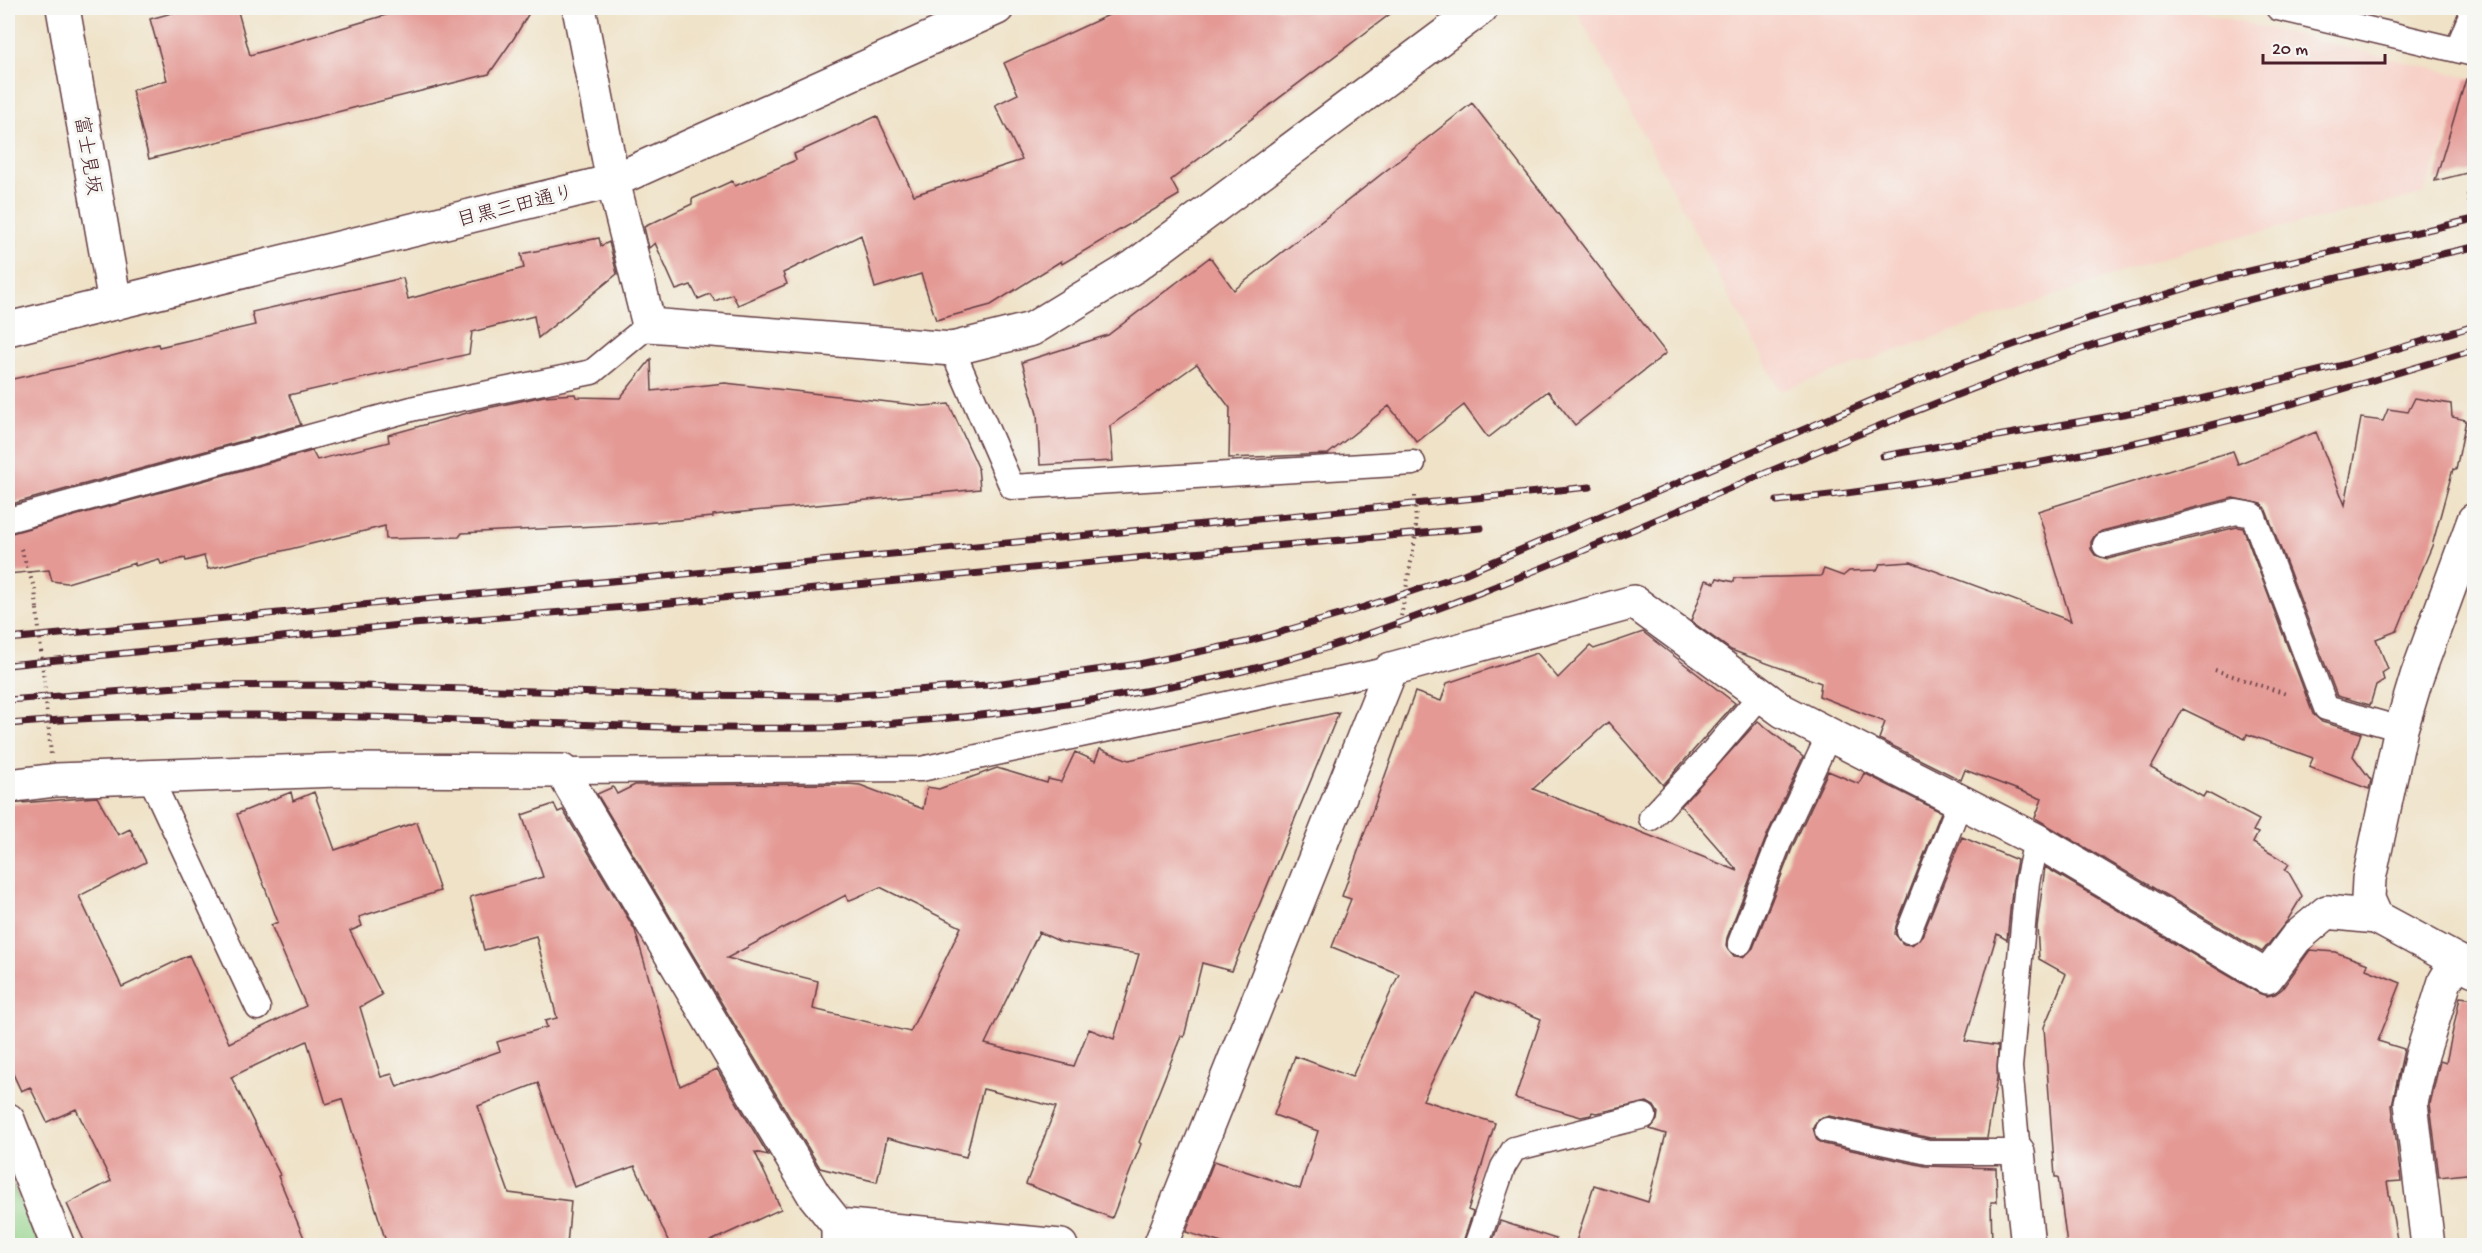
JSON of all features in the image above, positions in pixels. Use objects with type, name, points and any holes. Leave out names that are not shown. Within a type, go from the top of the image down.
[{"type":"street","name":"富士見坂","points":[[63,8],[115,303]]},
{"type":"street","points":[[579,8],[613,181],[649,325],[952,349],[1032,329],[1135,266],[1481,8]]},
{"type":"street","name":"目黒三田通り","points":[[8,329],[613,181],[997,8]]},
{"type":"street","points":[[2376,917],[2368,899],[2369,879],[2401,729],[2475,520]]},
{"type":"street","points":[[1160,1245],[1391,669],[1634,602],[1783,711],[2036,840],[2267,977],[2296,938],[2327,912],[2376,917],[2466,966],[2445,981],[2422,1055],[2411,1103],[2428,1245]]},
{"type":"street","points":[[8,786],[56,780],[337,770],[562,771],[838,1235],[1061,1245]]},
{"type":"street","points":[[8,1120],[58,1245]]},
{"type":"street","points":[[2019,1152],[2028,1245]]},
{"type":"lane","points":[[2278,8],[2335,13],[2466,52],[2475,8]]},
{"type":"lane","points":[[10,519],[415,408],[592,372],[649,325]]},
{"type":"lane","points":[[952,349],[1012,487],[1413,463]]},
{"type":"lane","points":[[2104,545],[2236,512],[2253,516],[2326,708],[2401,729]]},
{"type":"lane","points":[[562,771],[921,770],[1391,669]]},
{"type":"lane","points":[[1651,818],[1708,758],[1761,695]]},
{"type":"lane","points":[[1740,943],[1780,840],[1829,735]]},
{"type":"lane","points":[[150,777],[258,1008]]},
{"type":"lane","points":[[1909,931],[1960,802]]},
{"type":"lane","points":[[1827,1130],[1928,1152],[2019,1152],[2010,1067],[2027,882],[2036,840]]},
{"type":"lane","points":[[1476,1245],[1503,1167],[1514,1149],[1644,1116]]},
{"type":"path","points":[[2475,194],[2468,195],[2475,229]]},
{"type":"path","points":[[1398,632],[1416,534],[1413,463]]},
{"type":"path","points":[[10,519],[35,590],[51,754]]},
{"type":"path","points":[[2215,670],[2326,708]]},
{"type":"shaded area","points":[[1575,8],[2185,8],[2470,78],[2423,195],[2195,247],[1780,391]]},
{"type":"green space","points":[[8,1175],[40,1245],[8,1245]]},
{"type":"building","points":[[190,8],[237,8],[250,55],[396,12],[399,8],[532,8],[489,74],[149,159],[132,90],[167,80],[150,19]]},
{"type":"building","points":[[1124,8],[1398,8],[1171,180],[1179,195],[1062,264],[1061,261],[991,305],[936,320],[921,274],[875,288],[861,235],[783,273],[787,284],[738,305],[732,294],[715,301],[710,294],[698,299],[691,285],[676,290],[655,243],[649,248],[644,227],[692,204],[692,199],[732,181],[735,186],[796,160],[794,154],[877,116],[914,195],[1022,160],[995,105],[1018,94],[1004,63]]},
{"type":"building","points":[[2466,79],[2475,80],[2475,171],[2435,181]]},
{"type":"building","points":[[1472,103],[1666,353],[1575,425],[1548,391],[1488,438],[1464,405],[1417,442],[1389,406],[1328,454],[1229,458],[1230,408],[1197,364],[1110,426],[1113,461],[1040,465],[1037,414],[1022,362],[1108,335],[1210,257],[1234,290]]},
{"type":"building","points":[[599,238],[601,246],[609,242],[617,274],[538,338],[534,316],[472,332],[469,354],[289,395],[301,425],[8,505],[8,380],[158,344],[159,347],[255,325],[252,312],[403,278],[408,299],[524,268],[521,254]]},
{"type":"building","points":[[651,359],[652,391],[725,383],[923,406],[949,404],[978,467],[980,489],[632,524],[462,533],[459,537],[386,539],[385,526],[208,569],[204,556],[161,564],[159,559],[135,566],[135,563],[67,583],[52,581],[49,570],[8,574],[8,534],[312,451],[317,460],[389,442],[388,435],[474,411],[544,396],[575,394],[576,397],[620,398]]},
{"type":"building","points":[[2415,398],[2451,404],[2452,417],[2466,420],[2456,470],[2453,469],[2432,546],[2397,631],[2376,639],[2388,669],[2382,673],[2384,680],[2376,685],[2370,705],[2337,696],[2262,504],[2233,498],[2102,531],[2095,535],[2091,542],[2091,549],[2095,555],[2108,559],[2237,527],[2243,528],[2313,714],[2322,722],[2361,733],[2353,756],[2371,780],[2369,789],[2309,767],[2313,758],[2247,734],[2245,739],[2183,709],[2151,768],[2203,797],[2206,792],[2259,820],[2253,831],[2258,833],[2253,843],[2289,864],[2285,870],[2302,896],[2287,921],[2262,952],[2035,818],[2042,799],[1965,770],[1961,780],[1879,739],[1885,722],[1819,696],[1821,683],[1731,650],[1691,621],[1706,580],[1715,583],[1717,578],[1734,582],[1735,578],[1821,576],[1824,569],[1843,576],[1849,571],[1877,570],[1880,564],[1911,562],[2071,621],[2038,511],[2233,451],[2238,464],[2316,432],[2345,505],[2361,418],[2383,421],[2388,409],[2408,412]]},
{"type":"building","points":[[1643,632],[1735,703],[1663,785],[1608,722],[1533,789],[1738,871],[1681,806],[1758,721],[1803,757],[1767,835],[1727,938],[1726,946],[1734,956],[1743,957],[1753,948],[1793,846],[1828,771],[1859,784],[1864,773],[1941,812],[1896,926],[1895,934],[1903,944],[1912,945],[1922,936],[1962,837],[2017,860],[2007,940],[1997,934],[1965,1041],[1998,1046],[1997,1078],[1987,1138],[1930,1138],[1829,1116],[1817,1120],[1813,1128],[1817,1140],[1824,1144],[1925,1166],[1996,1168],[1997,1202],[1991,1202],[1992,1245],[1575,1245],[1594,1185],[1648,1202],[1666,1134],[1650,1129],[1657,1120],[1658,1113],[1654,1106],[1647,1102],[1597,1113],[1592,1112],[1591,1115],[1581,1117],[1515,1098],[1541,1019],[1475,992],[1423,1100],[1495,1123],[1468,1210],[1473,1212],[1462,1245],[1228,1245],[1186,1232],[1214,1161],[1300,1189],[1318,1131],[1274,1115],[1295,1056],[1352,1077],[1399,974],[1332,947],[1351,899],[1342,896],[1415,692],[1441,701],[1447,683],[1537,653],[1558,678],[1590,646],[1594,649]]},
{"type":"building","points":[[1339,712],[1232,971],[1202,963],[1184,1037],[1181,1036],[1112,1218],[1026,1184],[1056,1107],[983,1089],[966,1157],[887,1138],[877,1182],[820,1168],[597,794],[613,787],[617,794],[635,785],[848,784],[860,785],[923,809],[927,787],[939,789],[997,768],[1047,783],[1048,779],[1061,782],[1075,752],[1095,761],[1100,749],[1129,760]],"holes":[[[880,887],[961,927],[910,1032],[813,1009],[818,981],[727,958],[846,895],[848,901]],[[1039,932],[1061,942],[1139,954],[1114,1039],[1089,1029],[1074,1066],[985,1044]]]},
{"type":"building","points":[[291,792],[293,801],[314,792],[335,850],[417,822],[440,891],[359,917],[362,926],[350,931],[382,995],[360,1007],[381,1077],[392,1074],[397,1087],[500,1051],[497,1042],[547,1027],[545,1021],[557,1018],[536,936],[484,950],[470,897],[543,877],[522,815],[554,804],[558,812],[563,810],[635,930],[680,1086],[717,1069],[768,1155],[755,1152],[781,1209],[702,1245],[670,1245],[635,1166],[574,1187],[538,1083],[478,1106],[509,1193],[571,1201],[567,1245],[387,1245],[342,1099],[326,1104],[307,1041],[231,1077],[280,1175],[278,1176],[307,1245],[86,1245],[67,1204],[111,1181],[76,1109],[47,1122],[30,1087],[21,1091],[8,1063],[8,804],[97,797],[118,835],[130,829],[146,862],[79,896],[122,987],[189,955],[229,1043],[306,1006],[271,925],[278,922],[237,814]]},
{"type":"building","points":[[2045,867],[2258,993],[2267,996],[2282,989],[2310,950],[2335,952],[2368,964],[2366,969],[2401,983],[2378,1041],[2404,1049],[2392,1105],[2401,1181],[2387,1182],[2398,1245],[2067,1245],[2058,1177],[2055,1177],[2044,1027],[2066,974],[2039,959],[2037,927]]},
{"type":"building","points":[[2460,997],[2475,999],[2475,1173],[2439,1177],[2430,1104],[2440,1061],[2446,1063]]},
{"type":"building","points":[[1500,1221],[1556,1239],[1555,1245],[1491,1245]]},
{"type":"railway","points":[[8,700],[190,686],[329,685],[668,695],[831,696],[987,685],[1139,664],[1246,642],[1346,613],[1464,574],[1948,368],[2083,320],[2219,278],[2474,219]]},
{"type":"railway","points":[[8,724],[110,717],[212,715],[621,726],[826,728],[997,713],[1162,688],[1289,659],[1426,613],[1578,553],[1893,420],[2091,346],[2185,317],[2281,292],[2474,247]]},
{"type":"railway","points":[[1883,456],[2180,404],[2339,366],[2474,326]]},
{"type":"railway","points":[[1777,501],[1879,489],[1982,473],[2135,443],[2294,403],[2474,350]]},
{"type":"railway","points":[[8,639],[1590,487]]},
{"type":"railway","points":[[8,665],[400,625],[638,606],[1146,557],[1481,528]]}]
